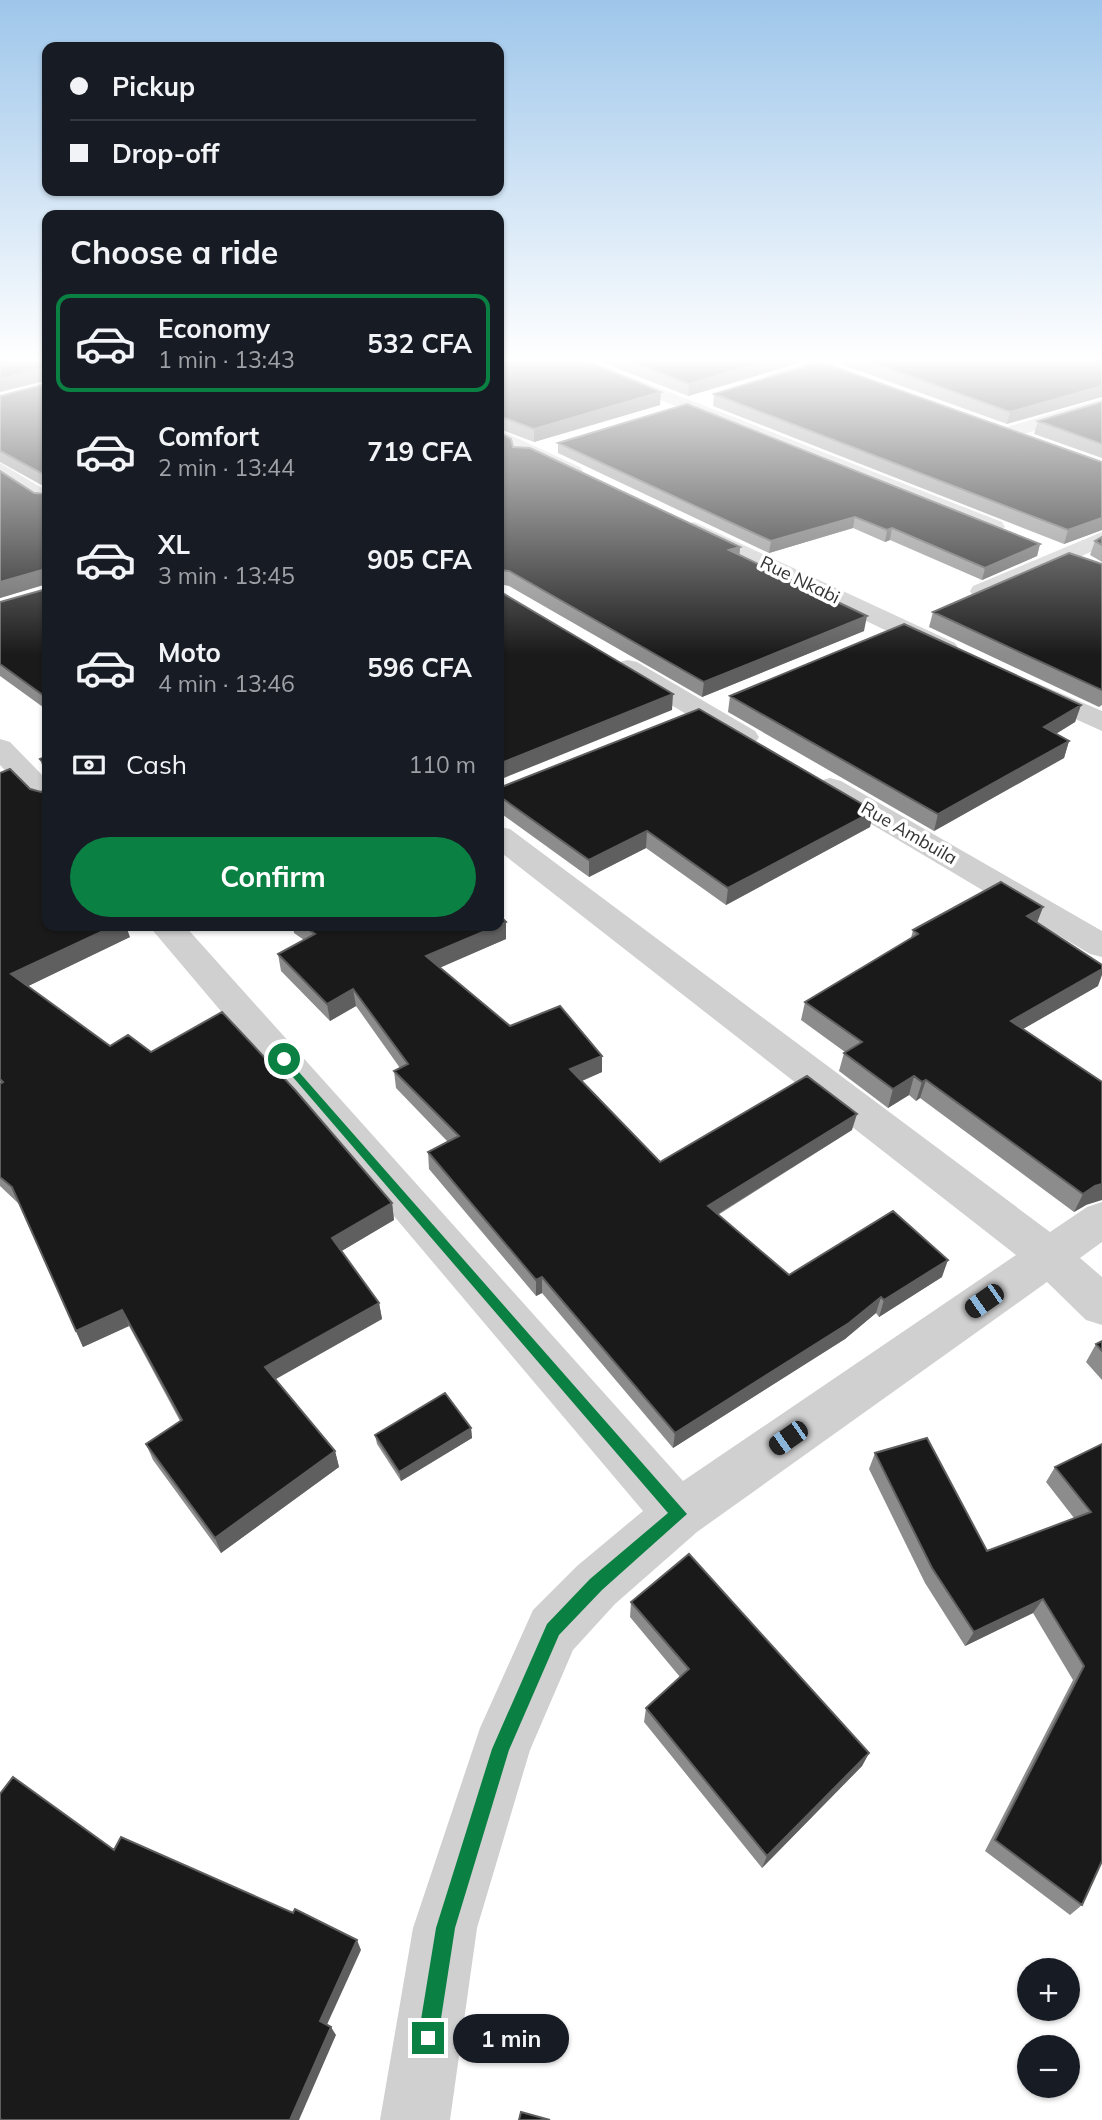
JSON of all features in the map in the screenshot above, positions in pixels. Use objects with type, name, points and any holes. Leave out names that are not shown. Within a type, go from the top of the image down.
[{"type":"street","points":[[527,457],[595,481]]},
{"type":"street","points":[[819,457],[1013,535]]},
{"type":"street","points":[[0,468],[42,497]]},
{"type":"street","name":"Rue Nkabi","points":[[668,516],[963,657]]},
{"type":"street","points":[[963,600],[1050,550],[1102,539]]},
{"type":"street","points":[[1050,550],[1092,567]]},
{"type":"street","points":[[875,638],[938,611]]},
{"type":"street","points":[[606,656],[772,753]]},
{"type":"street","points":[[1014,681],[1102,722]]},
{"type":"street","points":[[0,748],[42,792]]},
{"type":"street","name":"Rue Ambuila","points":[[807,773],[1102,946]]},
{"type":"street","points":[[504,840],[1049,1255],[1102,1306]]},
{"type":"street","points":[[170,931],[679,1514]]},
{"type":"street","points":[[415,2120],[445,1928],[506,1737],[553,1629],[596,1585],[679,1514],[1102,1219]]},
{"type":"building","points":[[11,457],[42,457],[42,473]]},
{"type":"building","points":[[504,457],[549,457],[740,547],[729,550],[867,616],[704,682],[504,570]]},
{"type":"building","points":[[588,457],[820,457],[1040,544],[985,568],[892,528],[887,530],[855,517],[771,541]]},
{"type":"building","points":[[878,457],[1088,457],[1102,462],[1102,518],[1068,530]]},
{"type":"building","points":[[0,471],[34,493],[42,494],[42,570],[0,582]]},
{"type":"building","points":[[1069,553],[1102,564],[1102,690],[933,612]]},
{"type":"building","points":[[42,590],[42,694],[0,664],[0,602]]},
{"type":"building","points":[[504,594],[673,694],[504,762]]},
{"type":"building","points":[[904,624],[1081,705],[1044,727],[1069,741],[938,814],[730,696]]},
{"type":"building","points":[[699,709],[874,811],[728,888],[647,831],[589,860],[504,800],[504,786]]},
{"type":"building","points":[[10,769],[30,789],[41,792],[42,931],[103,931],[11,974],[110,1046],[128,1035],[151,1052],[222,1012],[295,1090],[392,1203],[332,1238],[379,1303],[265,1367],[335,1451],[215,1538],[146,1444],[182,1420],[122,1310],[76,1331],[12,1187],[0,1177],[0,1084],[3,1082],[0,1079],[0,773]]},
{"type":"building","points":[[1001,882],[1043,907],[1027,916],[1102,965],[1102,969],[1011,1021],[1102,1082],[1102,1184],[1083,1194],[926,1080],[922,1082],[914,1076],[893,1089],[844,1053],[862,1042],[805,1002],[918,934],[913,930]]},
{"type":"building","points":[[311,931],[485,931],[426,956],[510,1026],[560,1006],[602,1056],[570,1069],[660,1162],[807,1076],[857,1114],[708,1206],[789,1275],[893,1211],[948,1260],[884,1300],[881,1297],[849,1323],[675,1433],[542,1277],[536,1280],[428,1152],[459,1136],[394,1071],[408,1064],[353,989],[327,1004],[278,954],[315,934]]},
{"type":"building","points":[[445,1393],[471,1428],[399,1472],[375,1435]]},
{"type":"building","points":[[927,1438],[987,1551],[1091,1512],[1055,1467],[1102,1444],[1102,1861],[1082,1905],[995,1840],[1084,1666],[1043,1599],[974,1632],[932,1568],[875,1453]]},
{"type":"building","points":[[689,1554],[869,1753],[767,1856],[646,1708],[689,1669],[631,1602]]},
{"type":"building","points":[[13,1777],[114,1850],[121,1837],[293,1913],[295,1909],[357,1940],[320,2021],[331,2027],[290,2120],[0,2119],[0,1794]]},
{"type":"building","points":[[521,2112],[550,2120],[519,2120]]},
{"type":"route","points":[[284,1059],[679,1514],[596,1585],[553,1629],[501,1749],[445,1928],[428,2038]]}]
